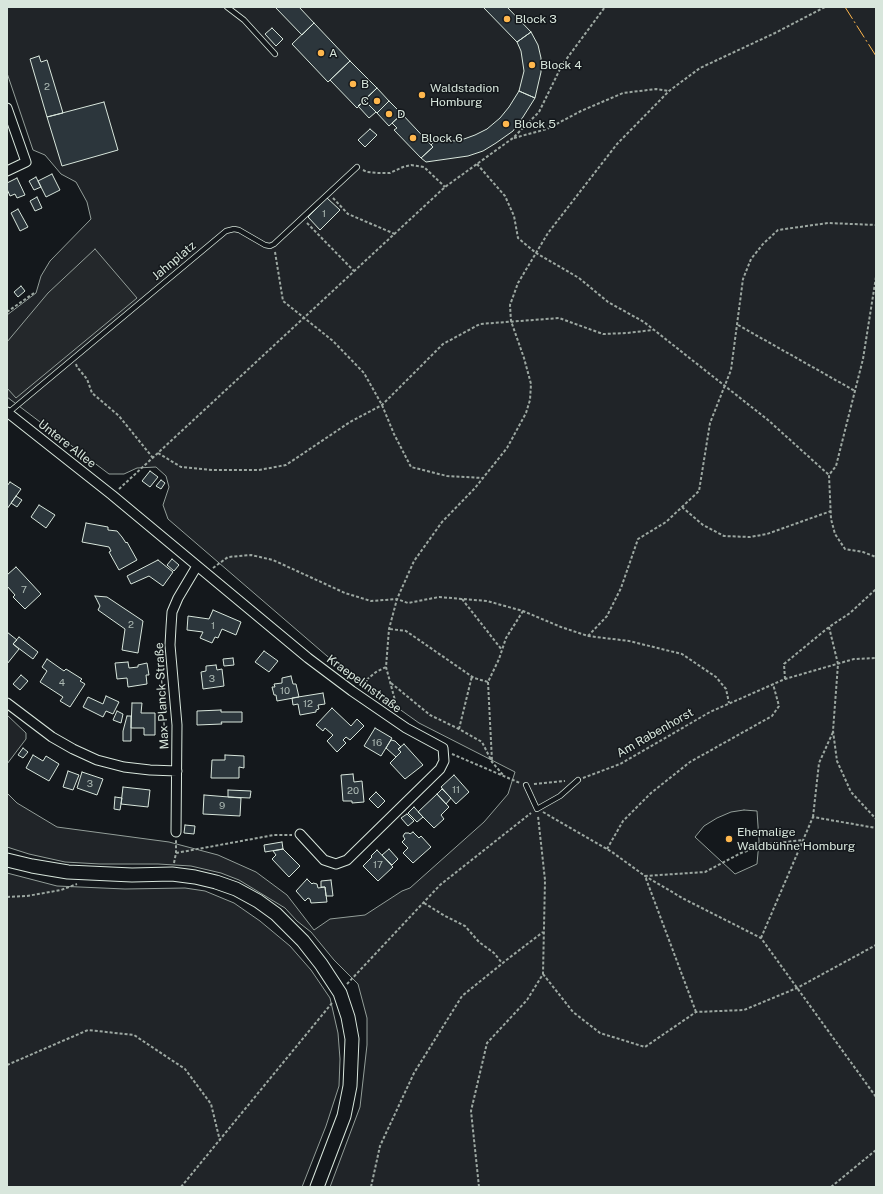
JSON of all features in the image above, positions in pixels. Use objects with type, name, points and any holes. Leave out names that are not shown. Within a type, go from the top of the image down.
[{"type":"street","points":[[7,108],[26,162],[7,171]]},
{"type":"street","name":"Untere Allee","points":[[7,413],[112,495]]},
{"type":"street","name":"Kraepelinstraße","points":[[112,495],[308,658],[389,717],[443,748]]},
{"type":"street","name":"Max-Planck-Straße","points":[[176,832],[176,704],[170,645],[172,612],[178,598],[197,566]]},
{"type":"street","points":[[7,703],[52,737],[97,760],[150,770],[177,771]]},
{"type":"street","points":[[300,834],[324,860],[336,864],[347,860],[440,769],[444,761],[443,748]]},
{"type":"street","points":[[7,860],[68,872],[132,875],[172,874],[216,882],[236,889],[258,901],[276,914],[303,941],[321,964],[340,993],[348,1017],[352,1039],[350,1086],[344,1116],[317,1187]]},
{"type":"lane","points":[[227,7],[244,20],[275,54]]},
{"type":"lane","points":[[274,244],[357,167]]},
{"type":"lane","name":"Jahnplatz","points":[[7,413],[226,231],[234,229],[239,230],[265,245],[270,246],[274,244]]},
{"type":"lane","points":[[526,785],[537,809],[560,796],[578,780]]},
{"type":"path","points":[[112,495],[445,187],[513,138],[540,112],[562,66],[605,7]]},
{"type":"path","points":[[389,717],[396,704],[386,667],[389,629],[397,599],[414,561],[442,522],[483,478],[507,448],[526,413],[530,400],[531,384],[511,321],[510,305],[518,283],[548,233],[616,144],[669,91],[700,68],[775,33],[825,7]]},
{"type":"path","points":[[513,138],[547,129],[581,111],[623,93],[656,89],[669,91]]},
{"type":"path","points":[[476,164],[505,196],[514,216],[518,238],[536,253],[579,278],[608,302],[644,322],[768,420],[829,475]]},
{"type":"path","points":[[357,167],[367,172],[377,174],[390,173],[411,165],[424,167],[445,187]]},
{"type":"path","points":[[328,193],[348,214],[394,234]]},
{"type":"path","points":[[302,218],[354,271]]},
{"type":"path","points":[[588,636],[607,616],[621,588],[638,539],[666,522],[699,491],[710,423],[731,370],[743,280],[751,259],[763,244],[778,230],[828,223],[876,225]]},
{"type":"path","points":[[274,244],[283,301],[303,319],[333,341],[364,373],[382,405],[394,434],[412,467],[447,476],[483,478]]},
{"type":"path","points":[[876,277],[863,359],[836,466],[829,475],[831,511],[835,534],[845,549],[863,552],[876,557]]},
{"type":"path","points":[[7,312],[34,293]]},
{"type":"path","points":[[158,453],[181,467],[212,470],[259,470],[286,465],[350,422],[382,405],[443,344],[480,324],[560,318],[603,334],[653,330]]},
{"type":"path","points":[[737,325],[855,391]]},
{"type":"path","points":[[74,356],[77,367],[87,379],[92,393],[119,416],[153,458]]},
{"type":"path","points":[[682,507],[703,525],[724,536],[750,537],[767,534],[831,511]]},
{"type":"path","points":[[206,573],[228,557],[251,555],[273,560],[345,593],[371,601],[397,599],[408,603],[440,597],[487,602],[523,611],[561,627],[588,636],[629,641],[682,654],[716,676],[726,689],[729,703]]},
{"type":"path","points":[[785,679],[784,664],[829,627],[850,613],[876,589]]},
{"type":"path","points":[[462,599],[502,650]]},
{"type":"path","points":[[492,762],[488,682],[499,660],[506,638],[523,611]]},
{"type":"path","points":[[829,627],[838,664],[833,731],[837,761],[851,792],[876,819]]},
{"type":"path","points":[[389,629],[406,631],[472,676],[488,682]]},
{"type":"path","name":"Am Rabenhorst","points":[[443,748],[460,758],[526,785],[578,780],[620,764],[710,712],[785,679],[854,659],[876,658]]},
{"type":"path","points":[[352,691],[376,672],[386,667]]},
{"type":"path","points":[[459,729],[472,676]]},
{"type":"path","points":[[391,683],[430,715],[482,742],[492,762],[505,777]]},
{"type":"path","points":[[607,849],[623,821],[651,793],[690,762],[772,716],[779,706],[773,684]]},
{"type":"path","points":[[761,938],[813,817],[819,763],[833,731]]},
{"type":"path","points":[[537,809],[607,849],[645,876],[684,899],[761,938],[876,1097]]},
{"type":"path","points":[[182,1187],[350,981],[440,885],[537,809]]},
{"type":"path","points":[[479,1187],[471,1111],[487,1043],[527,1000],[543,974],[545,880],[537,809]]},
{"type":"path","points":[[813,817],[876,828]]},
{"type":"path","points":[[172,874],[176,853],[176,832]]},
{"type":"path","points":[[176,853],[274,835],[300,834]]},
{"type":"path","points":[[645,876],[705,872],[741,853],[768,844],[803,840]]},
{"type":"path","points":[[645,876],[696,1012]]},
{"type":"path","points":[[7,897],[27,896],[61,890],[80,883]]},
{"type":"path","points":[[424,903],[465,926],[479,942],[494,953],[502,963]]},
{"type":"path","points":[[371,1187],[380,1146],[414,1073],[462,996],[502,963],[544,932]]},
{"type":"path","points":[[543,974],[573,1012],[600,1033],[645,1047],[696,1012],[744,1010],[797,988],[876,944]]},
{"type":"path","points":[[7,1065],[88,1030],[134,1035],[185,1069],[211,1104],[220,1141]]},
{"type":"path","points":[[831,1187],[876,1150]]},
{"type":"shaded area","points":[[7,7],[876,7],[876,1187],[330,1187],[360,1107],[367,1045],[367,1018],[358,984],[334,960],[311,932],[297,921],[285,908],[239,880],[221,873],[191,866],[65,862],[29,854],[7,847],[7,793],[17,803],[57,827],[169,842],[218,855],[256,872],[287,895],[314,930],[330,919],[365,915],[402,891],[410,888],[484,822],[508,794],[515,772],[419,723],[327,656],[168,519],[163,505],[169,487],[166,476],[156,467],[137,468],[124,474],[109,474],[7,397],[7,315],[36,293],[41,276],[50,261],[91,219],[87,202],[76,182],[61,174],[45,155],[33,150],[7,73]],"holes":[[[744,810],[757,811],[759,841],[757,864],[735,874],[695,837],[704,826],[731,812]]]},
{"type":"shaded area","points":[[95,249],[137,298],[16,398],[7,388],[7,342],[48,293]]},
{"type":"shaded area","points":[[7,715],[26,733],[26,739],[7,764]]},
{"type":"shaded area","points":[[7,873],[57,886],[125,889],[185,888],[205,891],[234,903],[260,921],[290,946],[311,970],[330,998],[338,1033],[340,1059],[339,1086],[326,1126],[302,1187],[7,1187]]},
{"type":"building","points":[[275,7],[299,7],[314,23],[302,35]]},
{"type":"building","name":"Block 3","points":[[483,7],[507,7],[531,32],[517,42]]},
{"type":"building","name":"A","points":[[314,23],[350,61],[328,82],[292,44]]},
{"type":"building","points":[[272,28],[283,39],[276,46],[265,34]]},
{"type":"building","name":"Block 4","points":[[531,32],[538,45],[541,58],[541,72],[535,98],[519,91],[524,71],[521,51],[517,42]]},
{"type":"building","points":[[39,56],[41,62],[47,60],[63,113],[47,117],[30,59]]},
{"type":"building","name":"B","points":[[350,61],[377,88],[357,108],[330,80]]},
{"type":"building","name":"C","points":[[377,88],[389,101],[377,113],[364,100]]},
{"type":"building","name":"Block 5","points":[[519,91],[535,98],[513,131],[496,143],[483,151],[468,156],[426,162],[421,158],[433,147],[431,145],[437,139],[454,141],[464,139],[487,129],[500,118]]},
{"type":"building","points":[[364,100],[376,112],[369,118],[358,106]]},
{"type":"building","name":"D","points":[[389,101],[402,114],[389,126],[377,113]]},
{"type":"building","points":[[104,102],[118,150],[62,166],[47,117]]},
{"type":"building","name":"Block 6","points":[[402,114],[433,147],[421,158],[394,130],[397,128],[392,123]]},
{"type":"building","points":[[370,129],[377,135],[365,147],[358,140]]},
{"type":"building","points":[[52,174],[60,190],[46,197],[38,181]]},
{"type":"building","points":[[36,177],[41,187],[34,190],[29,181]]},
{"type":"building","points":[[17,178],[25,195],[17,198],[15,194],[10,196],[7,189],[7,183]]},
{"type":"building","points":[[37,197],[42,208],[35,211],[30,201]]},
{"type":"building","points":[[327,198],[340,210],[320,230],[308,217]]},
{"type":"building","points":[[18,209],[28,227],[20,231],[11,213]]},
{"type":"building","points":[[21,286],[25,291],[18,297],[14,292]]},
{"type":"building","points":[[150,471],[158,477],[150,487],[142,481]]},
{"type":"building","points":[[161,480],[165,483],[161,489],[156,486]]},
{"type":"building","points":[[10,482],[21,489],[7,509],[7,486]]},
{"type":"building","points":[[16,496],[22,500],[17,507],[11,503]]},
{"type":"building","points":[[39,505],[55,515],[46,528],[31,517]]},
{"type":"building","points":[[86,523],[108,527],[108,530],[117,531],[126,543],[127,542],[137,560],[119,570],[109,552],[111,551],[109,547],[82,542]]},
{"type":"building","points":[[172,559],[179,565],[174,571],[167,565]]},
{"type":"building","points":[[158,560],[173,572],[163,586],[149,576],[131,584],[127,576]]},
{"type":"building","points":[[16,567],[41,594],[25,609],[13,597],[15,595],[7,586],[7,575]]},
{"type":"building","points":[[95,596],[107,597],[143,621],[138,653],[122,650],[125,629],[98,610],[100,606]]},
{"type":"building","points":[[213,610],[241,622],[236,635],[222,629],[218,638],[215,637],[212,643],[200,638],[203,632],[187,630],[188,616],[209,619]]},
{"type":"building","points":[[7,632],[17,640],[13,644],[19,649],[7,664]]},
{"type":"building","points":[[19,637],[38,652],[33,659],[13,644]]},
{"type":"building","points":[[264,651],[278,661],[269,672],[255,662]]},
{"type":"building","points":[[233,658],[234,665],[224,666],[223,659]]},
{"type":"building","points":[[47,659],[64,671],[66,669],[82,679],[80,681],[85,684],[70,707],[60,701],[63,697],[40,682],[47,671],[42,667]]},
{"type":"building","points":[[128,662],[129,668],[138,667],[138,665],[147,663],[149,675],[146,675],[147,684],[128,687],[127,678],[117,679],[115,663]]},
{"type":"building","points":[[216,665],[217,670],[222,669],[224,686],[203,689],[201,672],[206,671],[206,666]]},
{"type":"building","points":[[21,675],[28,681],[20,690],[13,684]]},
{"type":"building","points":[[291,676],[293,684],[296,684],[299,697],[277,701],[272,687],[275,687],[274,684],[282,683],[282,678]]},
{"type":"building","points":[[323,693],[325,704],[318,705],[319,709],[316,710],[316,712],[300,715],[298,704],[293,705],[292,698]]},
{"type":"building","points":[[106,696],[119,702],[113,714],[106,711],[103,717],[83,707],[88,697],[103,704]]},
{"type":"building","points":[[132,703],[142,703],[141,713],[155,713],[155,735],[144,735],[144,728],[131,728]]},
{"type":"building","points":[[332,708],[351,726],[357,719],[364,726],[350,740],[346,737],[343,740],[346,743],[337,752],[327,741],[333,735],[325,728],[323,731],[316,725]]},
{"type":"building","points":[[221,710],[221,712],[242,712],[242,722],[221,722],[222,724],[197,725],[197,711]]},
{"type":"building","points":[[117,711],[123,714],[121,723],[113,720]]},
{"type":"building","points":[[127,716],[131,716],[131,741],[123,741],[123,731]]},
{"type":"building","points":[[375,728],[392,738],[381,756],[364,746]]},
{"type":"building","points":[[391,740],[395,741],[401,747],[398,749],[401,752],[396,757],[386,748]]},
{"type":"building","points":[[404,744],[423,765],[405,779],[390,763],[401,752],[398,749]]},
{"type":"building","points":[[23,748],[28,752],[23,758],[18,755]]},
{"type":"building","points":[[33,755],[43,761],[46,756],[59,764],[49,781],[26,768]]},
{"type":"building","points":[[225,755],[244,756],[244,768],[239,767],[239,778],[211,778],[212,760],[225,760]]},
{"type":"building","points":[[68,771],[79,775],[73,790],[63,787]]},
{"type":"building","points":[[82,772],[103,779],[97,795],[77,788]]},
{"type":"building","points":[[353,774],[354,782],[362,781],[364,802],[352,803],[352,801],[343,801],[341,775]]},
{"type":"building","points":[[454,775],[469,792],[456,804],[441,787]]},
{"type":"building","points":[[123,787],[150,790],[148,807],[121,804]]},
{"type":"building","points":[[442,789],[451,798],[446,804],[437,794]]},
{"type":"building","points":[[228,790],[251,791],[250,798],[228,797]]},
{"type":"building","points":[[376,792],[385,801],[378,808],[369,799]]},
{"type":"building","points":[[437,794],[449,807],[441,815],[444,819],[434,828],[418,812]]},
{"type":"building","points":[[204,795],[241,798],[240,816],[203,814]]},
{"type":"building","points":[[115,797],[122,798],[120,810],[114,809]]},
{"type":"building","points":[[414,807],[423,817],[417,822],[408,813]]},
{"type":"building","points":[[407,814],[414,821],[408,826],[401,818]]},
{"type":"building","points":[[185,825],[195,826],[194,834],[184,833]]},
{"type":"building","points":[[413,832],[419,838],[421,836],[431,847],[413,863],[403,853],[408,848],[402,842],[405,839],[403,836],[405,833],[410,834]]},
{"type":"building","points":[[282,842],[283,849],[265,852],[264,845]]},
{"type":"building","points":[[283,849],[300,866],[289,877],[272,859],[276,855],[273,851]]},
{"type":"building","points":[[389,849],[398,859],[392,865],[382,855]]},
{"type":"building","points":[[377,850],[393,867],[378,881],[363,866]]},
{"type":"building","points":[[307,879],[312,884],[317,884],[318,888],[325,887],[327,902],[311,903],[310,899],[308,898],[305,901],[296,891]]},
{"type":"building","points":[[331,880],[333,896],[326,896],[325,887],[321,887],[321,881]]},
{"type":"power","points":[[845,7],[876,56]]},
{"type":"place","name":"Block 3","points":[[507,19]]},
{"type":"place","name":"A","points":[[321,53]]},
{"type":"place","name":"Block 4","points":[[532,65]]},
{"type":"place","name":"B","points":[[353,84]]},
{"type":"place","name":"Waldstadion Homburg","points":[[422,95]]},
{"type":"place","name":"C","points":[[377,101]]},
{"type":"place","name":"D","points":[[389,114]]},
{"type":"place","name":"Block 5","points":[[506,124]]},
{"type":"place","name":"Block 6","points":[[413,138]]},
{"type":"place","name":"Ehemalige Waldbühne Homburg","points":[[729,839]]}]
